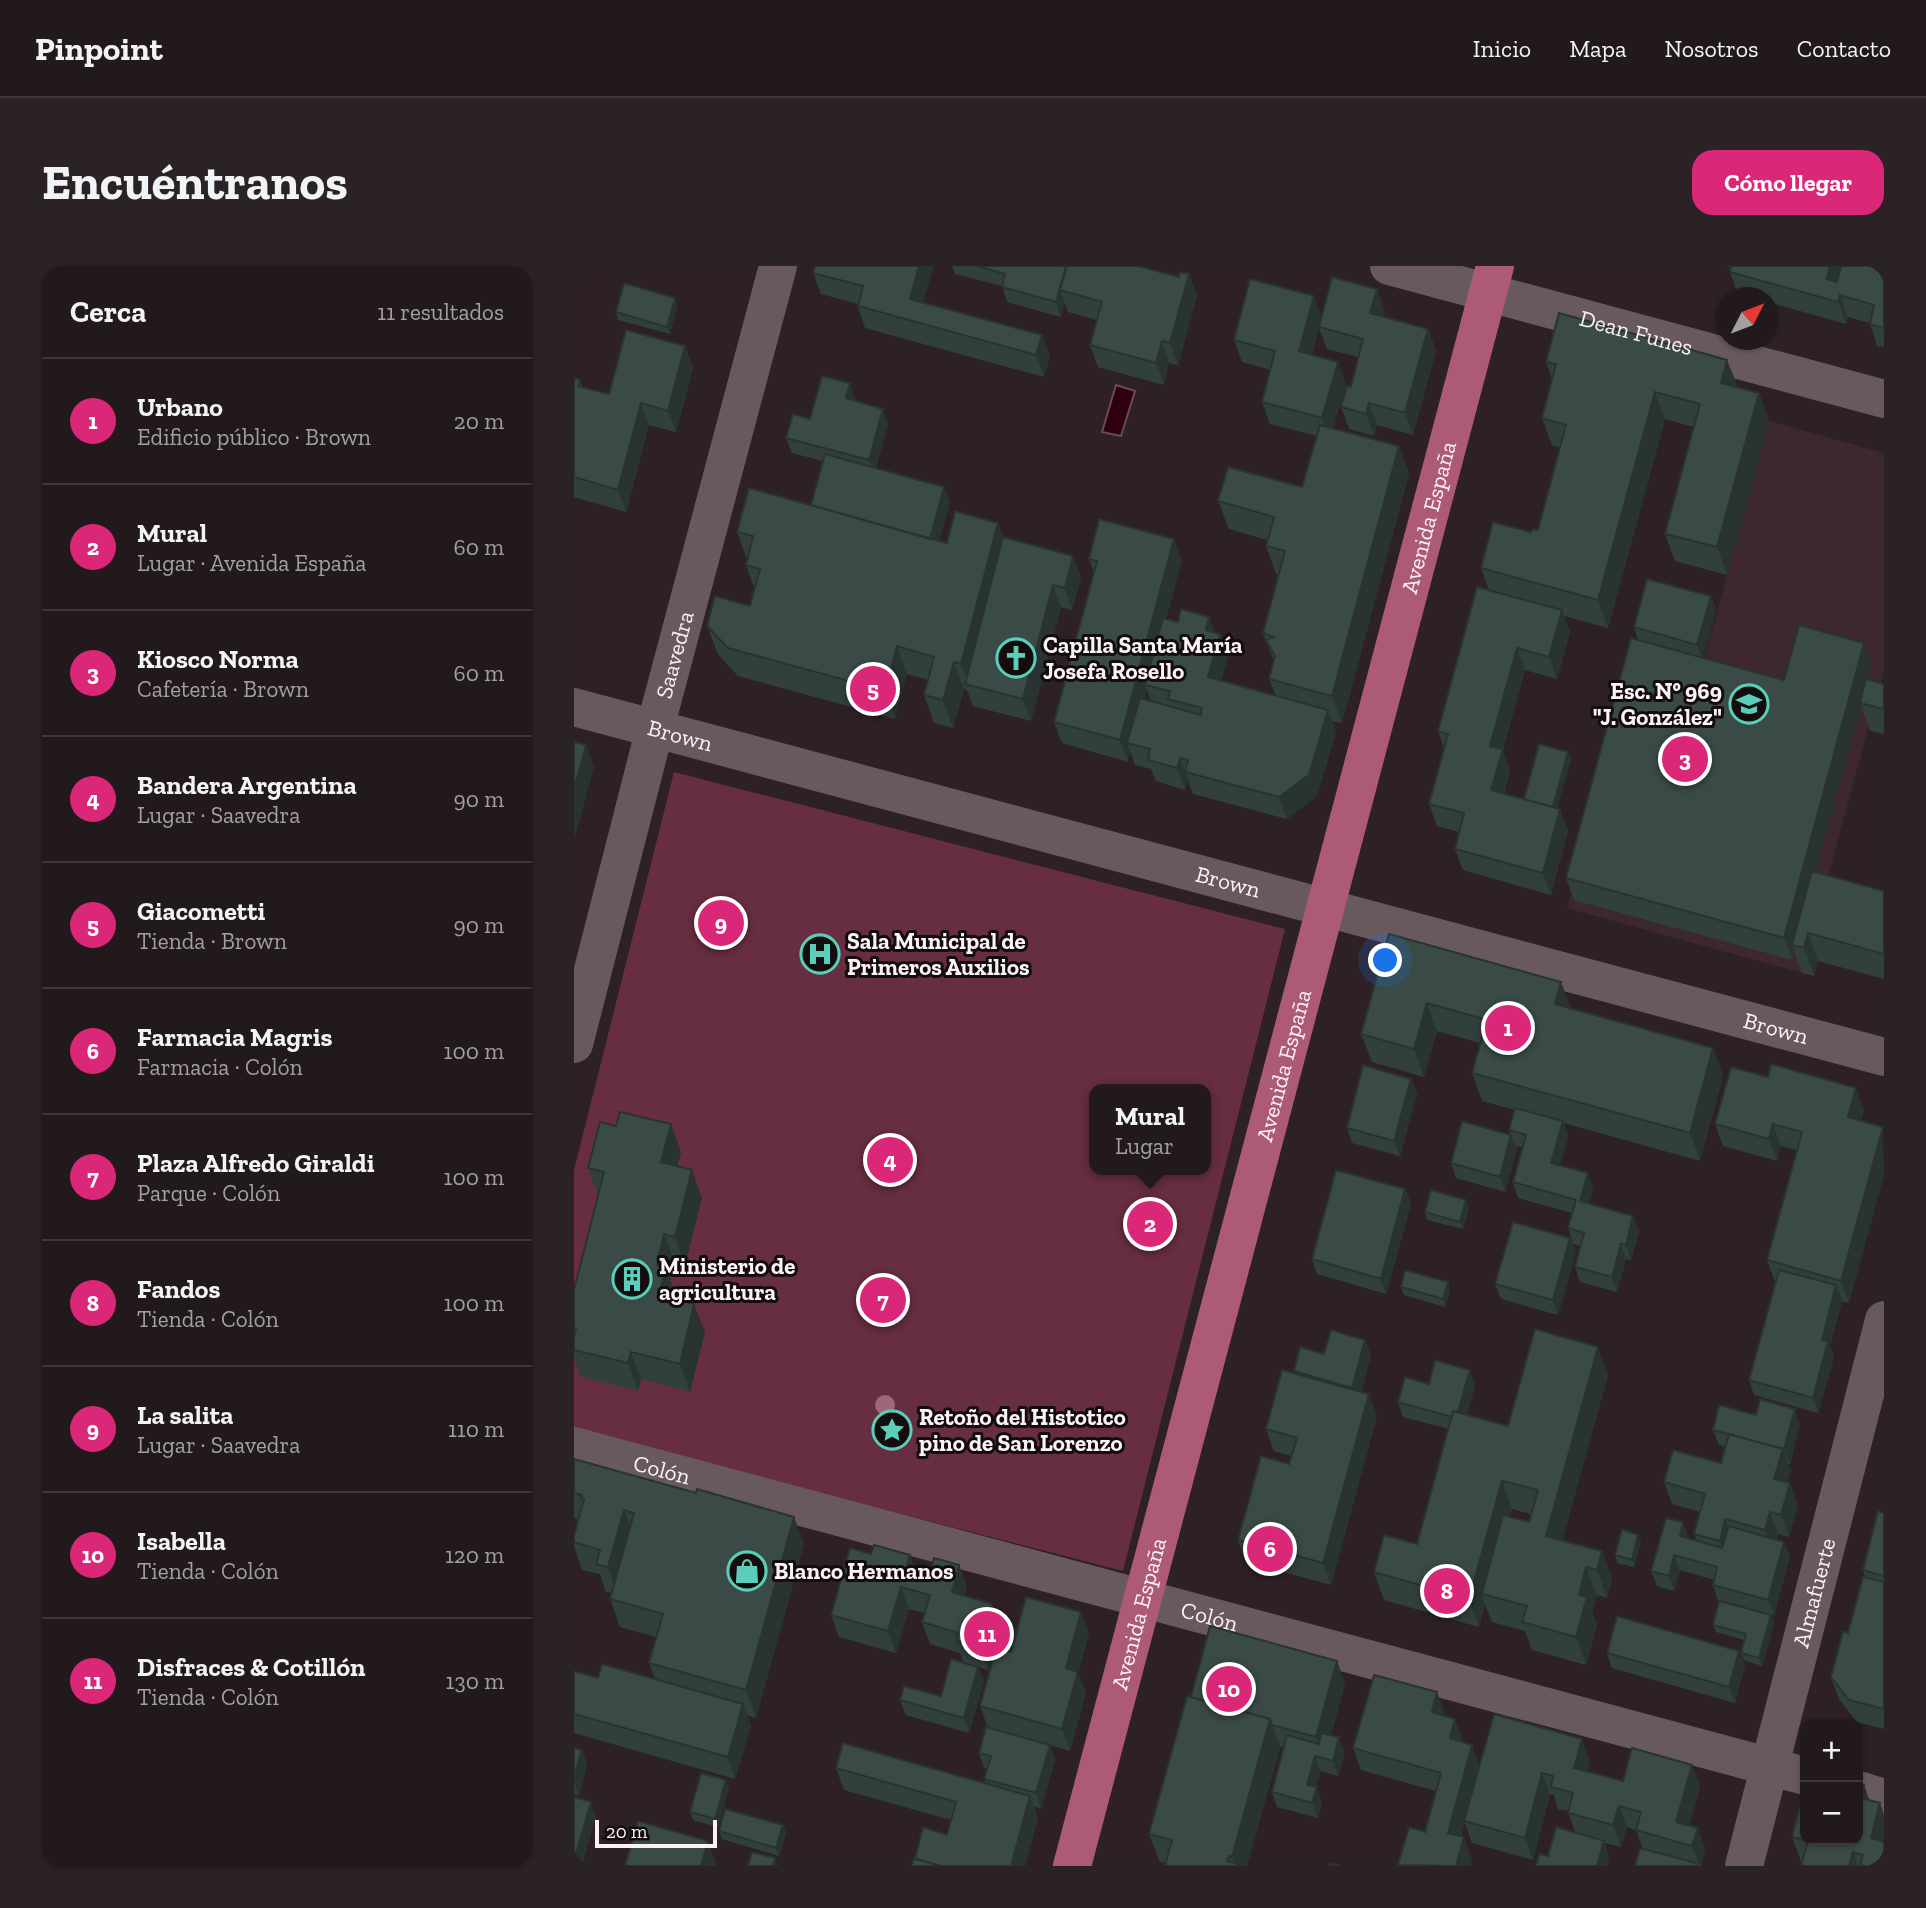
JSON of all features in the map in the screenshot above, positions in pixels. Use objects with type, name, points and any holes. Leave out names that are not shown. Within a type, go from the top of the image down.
[{"type":"main road","name":"Avenida España","points":[[1072,1866],[1491,279]]},
{"type":"street","name":"Saavedra","points":[[574,1044],[654,728],[778,266]]},
{"type":"street","name":"Dean Funes","points":[[1389,266],[1491,279],[1884,399]]},
{"type":"street","name":"Brown","points":[[574,707],[1884,1058]]},
{"type":"street","name":"Almafuerte","points":[[1744,1866],[1788,1771],[1884,1320]]},
{"type":"street","name":"Colón","points":[[574,1446],[1788,1771]]},
{"type":"street","points":[[1863,1792],[1884,1798]]},
{"type":"shaded area","points":[[1116,385],[1135,391],[1121,436],[1102,432]]},
{"type":"shaded area","name":"Esc. N° 969 \"J. González\"","points":[[1769,421],[1884,453],[1884,670],[1802,973],[1567,908],[1639,642],[1704,660]]},
{"type":"shaded area","points":[[674,772],[1285,929],[1123,1571],[574,1430],[574,1170]]},
{"type":"building","points":[[815,266],[919,266],[910,299],[1042,335],[1036,355],[858,306],[863,286],[813,273]]},
{"type":"building","points":[[977,266],[1066,266],[1056,302],[1002,287],[1005,274]]},
{"type":"building","points":[[1067,266],[1138,266],[1179,277],[1180,272],[1189,274],[1170,343],[1162,341],[1156,363],[1090,345],[1102,302],[1060,290]]},
{"type":"building","points":[[1731,266],[1830,266],[1827,279],[1837,282],[1841,266],[1884,266],[1884,328],[1870,324],[1874,305],[1840,295],[1838,302],[1730,272]]},
{"type":"building","points":[[1332,277],[1377,289],[1370,313],[1428,329],[1405,413],[1369,403],[1366,414],[1341,407],[1347,386],[1351,387],[1363,339],[1319,327]]},
{"type":"building","points":[[1250,279],[1314,296],[1299,351],[1338,362],[1322,418],[1262,402],[1275,351],[1234,340]]},
{"type":"building","points":[[624,283],[675,298],[667,327],[616,312]]},
{"type":"building","points":[[1559,313],[1727,360],[1721,383],[1759,393],[1717,547],[1665,534],[1700,404],[1655,392],[1598,600],[1481,568],[1493,522],[1531,532],[1533,529],[1538,530],[1566,425],[1542,418],[1556,364],[1546,362]]},
{"type":"building","points":[[626,330],[685,346],[668,411],[641,403],[618,490],[574,477],[574,378],[580,380],[578,386],[609,394]]},
{"type":"building","points":[[822,376],[850,383],[846,398],[883,409],[869,460],[786,438],[793,414],[810,419]]},
{"type":"building","points":[[1320,425],[1399,446],[1332,696],[1269,679],[1275,656],[1266,640],[1274,637],[1263,633],[1285,551],[1266,546],[1274,517],[1218,501],[1228,467],[1302,487]]},
{"type":"building","points":[[825,454],[944,487],[930,539],[811,505]]},
{"type":"building","points":[[749,488],[947,543],[955,511],[998,523],[961,664],[954,662],[943,700],[924,695],[934,657],[897,646],[885,691],[728,648],[707,626],[715,596],[750,606],[760,569],[746,565],[753,536],[737,532]]},
{"type":"building","points":[[1099,519],[1174,539],[1120,740],[1054,722],[1097,561],[1089,559]]},
{"type":"building","name":"Capilla Santa María Josefa Rosello","points":[[1003,537],[1073,556],[1065,588],[1053,585],[1023,699],[965,684]]},
{"type":"building","points":[[1647,579],[1711,596],[1697,645],[1634,627]]},
{"type":"building","points":[[1477,587],[1562,610],[1549,657],[1517,648],[1490,746],[1503,749],[1491,790],[1560,809],[1543,873],[1455,849],[1464,813],[1429,804],[1448,734],[1438,731]]},
{"type":"building","points":[[1181,609],[1209,617],[1206,630],[1220,634],[1208,677],[1328,710],[1309,775],[1279,797],[1185,772],[1188,760],[1180,758],[1177,768],[1148,760],[1150,749],[1127,743],[1140,698],[1201,715],[1202,708],[1168,699],[1170,691],[1145,685],[1163,618],[1178,622]]},
{"type":"building","points":[[1799,625],[1864,643],[1784,938],[1566,878],[1631,638],[1784,680]]},
{"type":"building","points":[[1866,679],[1884,684],[1884,709],[1860,703]]},
{"type":"building","points":[[574,742],[586,745],[574,790]]},
{"type":"building","points":[[1539,744],[1568,752],[1553,807],[1524,799]]},
{"type":"building","points":[[1812,871],[1884,891],[1884,954],[1808,933],[1804,948],[1792,945]]},
{"type":"building","points":[[1389,934],[1561,982],[1555,1004],[1713,1048],[1690,1133],[1472,1073],[1487,1020],[1427,1003],[1414,1049],[1361,1034]]},
{"type":"building","points":[[1771,1064],[1856,1088],[1848,1117],[1883,1127],[1841,1281],[1767,1260],[1802,1132],[1773,1124],[1769,1139],[1715,1124],[1731,1067],[1768,1077]]},
{"type":"building","points":[[1363,1065],[1411,1079],[1394,1141],[1347,1128]]},
{"type":"building","points":[[1515,1108],[1563,1121],[1551,1163],[1588,1173],[1580,1201],[1633,1216],[1626,1245],[1621,1244],[1612,1277],[1575,1267],[1584,1233],[1568,1228],[1576,1200],[1513,1182],[1526,1135],[1509,1130]]},
{"type":"building","name":"Ministerio de agricultura","points":[[620,1112],[671,1124],[661,1162],[692,1170],[675,1237],[664,1234],[657,1265],[666,1268],[659,1295],[694,1304],[680,1364],[631,1352],[628,1363],[574,1350],[574,1290],[604,1172],[588,1168],[600,1122],[616,1126]]},
{"type":"building","points":[[1462,1121],[1511,1135],[1500,1177],[1451,1163]]},
{"type":"building","points":[[1336,1170],[1405,1189],[1381,1279],[1312,1259]]},
{"type":"building","points":[[1431,1190],[1466,1200],[1460,1222],[1425,1212]]},
{"type":"building","points":[[1513,1222],[1570,1238],[1553,1300],[1495,1284]]},
{"type":"building","points":[[1405,1270],[1448,1282],[1443,1299],[1401,1287]]},
{"type":"building","points":[[1779,1270],[1836,1285],[1822,1340],[1828,1341],[1813,1398],[1749,1380]]},
{"type":"building","points":[[1535,1329],[1598,1347],[1546,1536],[1602,1551],[1597,1570],[1586,1567],[1579,1595],[1587,1597],[1576,1637],[1522,1622],[1527,1606],[1482,1594],[1503,1515],[1529,1522],[1538,1490],[1502,1481],[1469,1599],[1374,1572],[1384,1535],[1417,1544],[1453,1411],[1508,1426]]},
{"type":"building","points":[[1331,1330],[1365,1340],[1352,1388],[1294,1371],[1300,1347],[1324,1354]]},
{"type":"building","points":[[1435,1360],[1470,1370],[1458,1412],[1453,1411],[1452,1417],[1398,1402],[1405,1377],[1429,1384]]},
{"type":"building","points":[[1282,1370],[1369,1394],[1323,1563],[1238,1540],[1261,1456],[1289,1464],[1297,1438],[1266,1429]]},
{"type":"building","points":[[1760,1399],[1795,1409],[1784,1449],[1713,1430],[1719,1405],[1756,1415]]},
{"type":"building","points":[[1729,1434],[1783,1449],[1774,1479],[1790,1483],[1781,1515],[1770,1512],[1765,1530],[1725,1519],[1720,1541],[1694,1534],[1705,1494],[1664,1482],[1673,1450],[1721,1463]]},
{"type":"building","points":[[574,1459],[696,1493],[697,1489],[794,1517],[746,1690],[649,1663],[663,1614],[610,1599],[634,1513],[624,1510],[608,1567],[596,1564],[600,1550],[574,1542],[584,1499],[581,1498],[582,1495],[574,1493]]},
{"type":"building","points":[[1878,1511],[1884,1513],[1884,1576],[1863,1570]]},
{"type":"building","points":[[1666,1518],[1683,1522],[1680,1536],[1722,1548],[1729,1526],[1784,1542],[1768,1600],[1713,1585],[1717,1567],[1674,1555],[1669,1576],[1651,1571]]},
{"type":"building","points":[[1622,1529],[1638,1535],[1632,1560],[1615,1555]]},
{"type":"building","points":[[874,1545],[910,1555],[907,1564],[931,1571],[934,1558],[959,1565],[952,1592],[992,1604],[980,1648],[956,1641],[958,1633],[922,1622],[930,1595],[901,1587],[888,1631],[831,1615],[850,1548],[871,1554]]},
{"type":"building","points":[[1863,1577],[1884,1582],[1884,1709],[1849,1700],[1831,1677],[1843,1631],[1848,1633]]},
{"type":"building","points":[[1026,1597],[1081,1612],[1066,1668],[1078,1672],[1062,1729],[980,1706],[996,1648],[1011,1652]]},
{"type":"building","points":[[1719,1601],[1771,1615],[1759,1658],[1741,1653],[1746,1634],[1713,1625]]},
{"type":"building","points":[[1617,1616],[1739,1651],[1729,1687],[1607,1653]]},
{"type":"building","points":[[1210,1626],[1337,1661],[1316,1737],[1272,1725],[1270,1719],[1191,1697]]},
{"type":"building","points":[[951,1659],[978,1667],[964,1718],[900,1700],[904,1686],[941,1696]]},
{"type":"building","points":[[602,1664],[743,1704],[728,1757],[574,1714],[574,1671],[598,1678]]},
{"type":"building","points":[[1374,1675],[1437,1692],[1432,1712],[1455,1719],[1450,1738],[1472,1745],[1448,1833],[1464,1837],[1456,1866],[1398,1865],[1409,1827],[1425,1832],[1441,1773],[1353,1748]]},
{"type":"building","points":[[1187,1696],[1270,1719],[1232,1857],[1229,1856],[1227,1861],[1245,1866],[1165,1866],[1172,1840],[1149,1834]]},
{"type":"building","points":[[1494,1714],[1582,1739],[1574,1768],[1623,1781],[1632,1748],[1692,1765],[1676,1822],[1698,1828],[1692,1846],[1636,1830],[1641,1812],[1619,1806],[1613,1825],[1568,1813],[1573,1793],[1551,1787],[1553,1776],[1542,1773],[1525,1838],[1464,1821]]},
{"type":"building","points":[[986,1727],[1050,1745],[1036,1793],[984,1779],[991,1756],[979,1753]]},
{"type":"building","points":[[1321,1733],[1339,1737],[1333,1761],[1315,1756],[1307,1785],[1317,1787],[1312,1803],[1272,1792],[1287,1735],[1319,1744]]},
{"type":"building","points":[[843,1743],[1030,1796],[1011,1866],[941,1866],[915,1859],[923,1827],[947,1835],[956,1802],[836,1768]]},
{"type":"building","points":[[574,1748],[582,1750],[574,1777]]},
{"type":"building","points":[[701,1773],[726,1780],[715,1819],[690,1812]]},
{"type":"building","points":[[574,1797],[591,1802],[574,1861]]},
{"type":"building","points":[[1863,1799],[1880,1803],[1871,1838],[1884,1842],[1884,1866],[1860,1866],[1863,1855],[1853,1852],[1849,1866],[1801,1866],[1807,1845],[1863,1845]]},
{"type":"building","points":[[1800,1806],[1800,1839],[1792,1837]]},
{"type":"building","points":[[725,1809],[783,1825],[776,1848],[719,1831]]},
{"type":"building","points":[[638,1821],[708,1841],[701,1866],[625,1866]]},
{"type":"building","points":[[1556,1827],[1604,1841],[1597,1866],[1536,1866],[1539,1854],[1548,1856]]},
{"type":"building","points":[[1640,1848],[1696,1863],[1696,1866],[1635,1866]]},
{"type":"building","points":[[752,1852],[775,1858],[773,1866],[748,1866]]},
{"type":"building","points":[[914,1858],[941,1866],[912,1866]]},
{"type":"place","name":"Capilla Santa María Josefa Rosello","points":[[1016,658]]},
{"type":"place","name":"Giacometti","points":[[873,689]]},
{"type":"place","name":"Esc. N° 969 \"J. González\"","points":[[1749,704]]},
{"type":"place","name":"Kiosco Norma","points":[[1685,759]]},
{"type":"place","name":"La salita","points":[[721,923]]},
{"type":"place","name":"Sala Municipal de Primeros Auxilios","points":[[820,954]]},
{"type":"place","name":"Urbano","points":[[1508,1028]]},
{"type":"place","name":"Bandera Argentina","points":[[890,1160]]},
{"type":"place","name":"Mural","points":[[1150,1224]]},
{"type":"place","name":"Ministerio de agricultura","points":[[632,1279]]},
{"type":"place","name":"Plaza Alfredo Giraldi","points":[[883,1300]]},
{"type":"place","name":"Retoño del Histotico pino de San Lorenzo","points":[[892,1430]]},
{"type":"place","name":"Farmacia Magris","points":[[1270,1549]]},
{"type":"place","name":"Blanco Hermanos","points":[[747,1571]]},
{"type":"place","name":"Fandos","points":[[1447,1591]]},
{"type":"place","name":"Disfraces & Cotillón","points":[[987,1634]]},
{"type":"place","name":"Isabella","points":[[1229,1689]]}]
